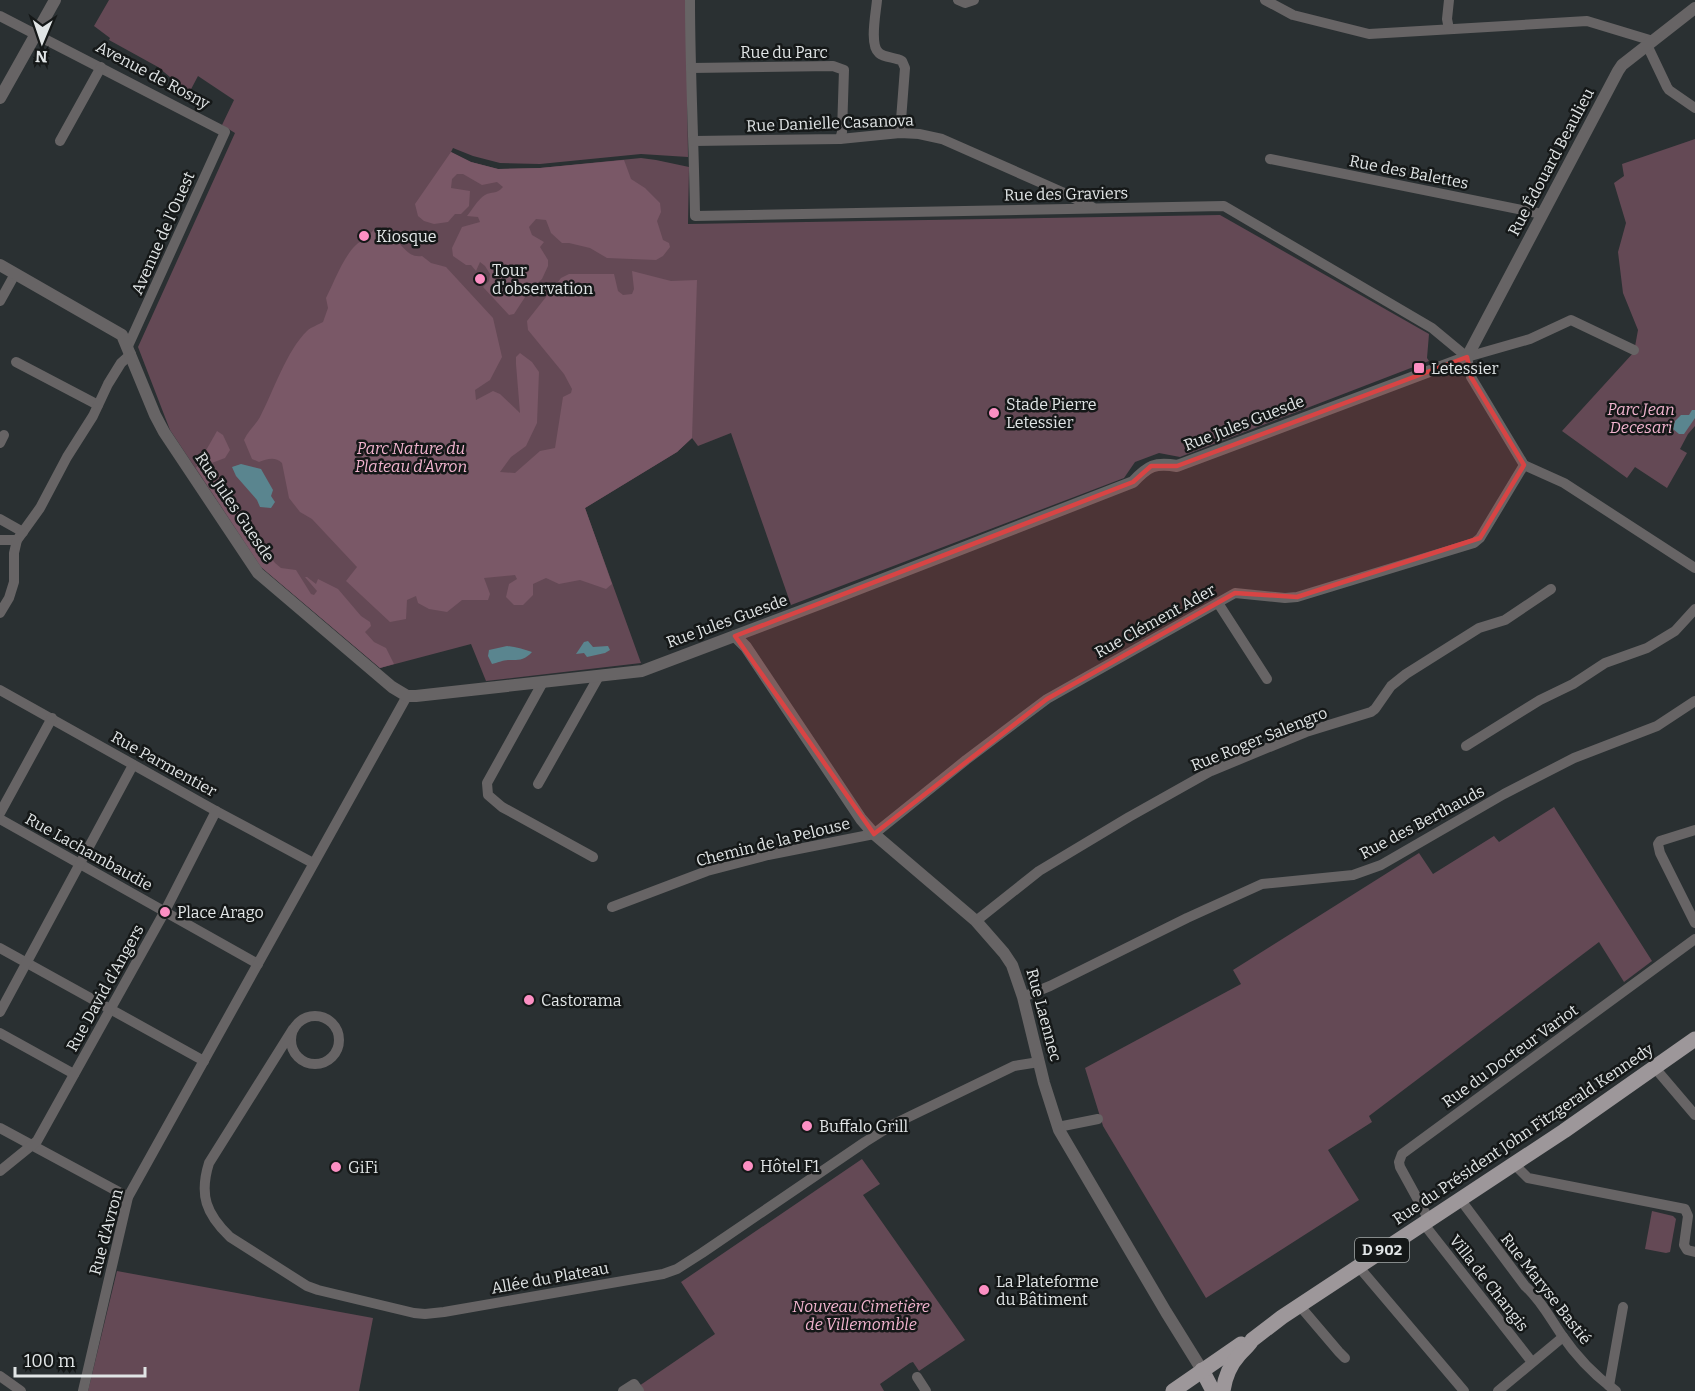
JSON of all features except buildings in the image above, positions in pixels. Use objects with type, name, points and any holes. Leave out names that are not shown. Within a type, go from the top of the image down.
[{"type":"main road","name":"Rue du Président John Fitzgerald Kennedy","points":[[1252,1340],[1299,1305],[1514,1164],[1695,1039]]},
{"type":"main road","name":"D 902","points":[[1173,1391],[1245,1341],[1252,1340]]},
{"type":"main road","name":"D 902","points":[[1230,1368],[1252,1340]]},
{"type":"main road","points":[[1202,1370],[1218,1371],[1230,1368]]},
{"type":"main road","points":[[1223,1391],[1224,1380],[1230,1368]]},
{"type":"main road","name":"Rue Laennec","points":[[1202,1370],[1213,1391]]},
{"type":"street","points":[[0,98],[56,0]]},
{"type":"street","points":[[690,0],[694,142]]},
{"type":"street","points":[[877,0],[873,44],[877,52],[884,56],[896,57],[902,61],[905,68],[900,133]]},
{"type":"street","points":[[958,0],[965,3],[974,0]]},
{"type":"street","points":[[1265,0],[1293,15],[1369,34],[1587,21],[1650,43],[1666,87],[1695,108]]},
{"type":"street","points":[[1449,0],[1447,19],[1449,29]]},
{"type":"street","name":"Rue Édouard Beaulieu","points":[[1467,357],[1618,71],[1695,8]]},
{"type":"street","name":"Avenue de Rosny","points":[[0,16],[225,132]]},
{"type":"street","name":"Rue du Parc","points":[[691,68],[833,66],[844,70],[840,139]]},
{"type":"street","points":[[60,141],[101,67]]},
{"type":"street","name":"Avenue de l'Ouest","points":[[20,536],[40,508],[108,384],[130,350],[225,132]]},
{"type":"street","name":"Rue Danielle Casanova","points":[[694,142],[840,139],[900,133],[919,134],[942,139],[1095,208]]},
{"type":"street","name":"Rue des Graviers","points":[[694,142],[695,216],[1224,206],[1432,328],[1467,357]]},
{"type":"street","name":"Rue des Balettes","points":[[1270,159],[1542,214]]},
{"type":"street","points":[[0,265],[123,335],[130,350]]},
{"type":"street","points":[[0,301],[15,274]]},
{"type":"street","points":[[1634,350],[1571,320],[1530,339],[1467,357],[1471,377],[1524,465],[1564,483],[1695,568]]},
{"type":"street","name":"Rue Jules Guesde","points":[[130,350],[155,415],[164,432],[258,573],[392,687],[407,696],[642,671],[1133,482],[1151,466],[1165,464],[1177,466],[1467,357]]},
{"type":"street","points":[[16,362],[98,405]]},
{"type":"street","name":"Rue Clément Ader","points":[[874,834],[1047,699],[1235,593],[1297,597],[1474,543],[1480,538],[1524,465]]},
{"type":"street","points":[[0,519],[20,536]]},
{"type":"street","points":[[0,540],[20,536]]},
{"type":"street","points":[[0,613],[9,598],[14,582],[14,553],[20,536]]},
{"type":"street","name":"Rue Roger Salengro","points":[[976,921],[1039,871],[1212,771],[1306,732],[1371,712],[1391,686],[1406,674],[1479,628],[1505,620],[1551,589]]},
{"type":"street","points":[[1218,603],[1267,679]]},
{"type":"street","points":[[1466,746],[1605,663],[1647,648],[1675,631],[1695,609]]},
{"type":"street","name":"Rue Laennec","points":[[735,636],[746,647],[861,819],[874,834],[976,921],[1012,965],[1023,997],[1058,1127],[1202,1370]]},
{"type":"street","points":[[538,784],[599,676]]},
{"type":"street","points":[[543,682],[488,783],[488,795],[502,807],[593,856]]},
{"type":"street","name":"Rue Parmentier","points":[[0,690],[314,863]]},
{"type":"street","name":"Rue d'Avron","points":[[83,1391],[128,1197],[407,696]]},
{"type":"street","name":"Rue des Berthauds","points":[[1023,997],[1262,884],[1353,875],[1381,865],[1504,794],[1575,758],[1657,726],[1695,701]]},
{"type":"street","points":[[0,813],[52,718]]},
{"type":"street","points":[[0,1012],[133,765]]},
{"type":"street","name":"Rue David d'Angers","points":[[0,1171],[37,1141],[165,911],[216,811]]},
{"type":"street","name":"Rue Lachambaudie","points":[[0,819],[258,964]]},
{"type":"street","points":[[1695,830],[1660,841],[1658,844],[1660,853],[1695,923]]},
{"type":"street","name":"Chemin de la Pelouse","points":[[612,907],[707,871],[768,855],[874,834]]},
{"type":"street","name":"Rue du Docteur Variot","points":[[1426,1222],[1401,1169],[1399,1162],[1402,1154],[1695,939]]},
{"type":"street","points":[[0,948],[204,1061]]},
{"type":"street","points":[[274,1061],[290,1056],[311,1064],[326,1062],[335,1055],[338,1049],[338,1034],[335,1026],[329,1020],[313,1016],[298,1022],[290,1037],[291,1045],[298,1058]]},
{"type":"street","name":"Allée du Plateau","points":[[293,1029],[209,1163],[204,1186],[206,1204],[211,1216],[230,1237],[307,1286],[424,1314],[436,1314],[663,1274],[677,1269],[887,1128],[1014,1066],[1039,1062]]},
{"type":"street","points":[[0,1034],[74,1074]]},
{"type":"street","points":[[1655,1068],[1695,1115]]},
{"type":"street","points":[[1058,1127],[1098,1119]]},
{"type":"street","points":[[0,1128],[128,1197]]},
{"type":"street","points":[[1514,1164],[1528,1178],[1685,1209],[1688,1216],[1684,1245],[1687,1250],[1695,1252]]},
{"type":"street","name":"Rue Maryse Bastié","points":[[1460,1199],[1525,1286],[1533,1293],[1563,1337],[1588,1367],[1612,1388]]},
{"type":"street","name":"Villa de Changis","points":[[1426,1222],[1532,1362]]},
{"type":"street","points":[[1358,1266],[1464,1391]]},
{"type":"street","points":[[1299,1305],[1345,1358]]},
{"type":"street","points":[[1612,1388],[1623,1307]]},
{"type":"street","points":[[1498,1391],[1563,1337]]},
{"type":"street","points":[[0,1376],[21,1391]]},
{"type":"street","points":[[917,1377],[926,1391]]},
{"type":"street","points":[[624,1391],[637,1387]]},
{"type":"highlighted area","points":[[1467,357],[1471,377],[1524,465],[1480,538],[1297,597],[1235,593],[1047,699],[874,834],[735,636],[1133,482],[1151,466],[1177,466]]},
{"type":"green space","name":"Parc Nature du Plateau d'Avron","points":[[109,0],[685,0],[688,157],[641,154],[540,164],[500,163],[453,148],[451,152],[471,162],[498,169],[540,168],[641,158],[689,167],[688,224],[1220,215],[1429,334],[1427,358],[1429,361],[1180,457],[1159,453],[1135,462],[1124,478],[791,605],[731,433],[698,446],[692,438],[677,452],[585,508],[641,663],[486,681],[471,644],[380,668],[261,567],[170,430],[138,347],[235,133],[222,125],[234,100],[198,76],[189,93],[158,67],[109,40],[110,38],[94,26]]},
{"type":"green space","name":"Parc Jean Decesari","points":[[1695,139],[1695,426],[1680,449],[1687,453],[1667,488],[1635,467],[1627,478],[1562,431],[1634,352],[1638,330],[1623,293],[1618,252],[1626,223],[1614,183],[1624,176],[1622,164]]},
{"type":"green space","points":[[451,152],[471,162],[498,169],[540,168],[624,160],[631,179],[645,188],[660,203],[661,212],[657,221],[663,240],[669,243],[670,247],[663,256],[656,260],[607,258],[590,248],[562,243],[551,233],[546,220],[536,219],[529,227],[532,235],[544,242],[540,247],[548,260],[548,266],[542,279],[529,291],[514,314],[509,315],[483,287],[489,281],[490,274],[485,266],[480,262],[476,271],[471,265],[466,265],[453,256],[452,248],[462,227],[480,222],[478,217],[467,216],[478,202],[485,195],[503,187],[497,182],[482,185],[463,174],[457,174],[452,179],[451,188],[470,191],[469,206],[461,214],[455,214],[448,222],[434,224],[418,216],[415,204]]},
{"type":"green space","name":"Parc Nature du Plateau d'Avron","points":[[375,228],[390,233],[411,254],[422,256],[431,263],[446,267],[493,318],[502,357],[490,380],[475,390],[476,400],[493,391],[500,394],[520,413],[516,357],[520,353],[532,362],[539,372],[537,423],[526,446],[511,457],[500,472],[515,473],[540,451],[555,448],[563,397],[571,393],[572,389],[564,374],[528,330],[527,321],[561,278],[569,274],[614,274],[618,291],[623,295],[632,294],[634,289],[632,271],[671,281],[697,280],[692,438],[677,452],[585,508],[612,584],[606,589],[580,580],[559,584],[546,578],[533,584],[533,595],[523,605],[514,605],[506,597],[509,584],[517,579],[515,575],[484,578],[490,594],[488,600],[462,600],[447,612],[429,609],[418,603],[416,596],[407,600],[406,619],[390,622],[346,581],[357,567],[312,519],[300,512],[289,498],[282,463],[274,459],[259,462],[252,459],[244,440],[260,417],[293,349],[307,331],[323,322],[328,308],[326,298],[347,256]]},
{"type":"green space","points":[[217,431],[223,435],[230,450],[225,458],[209,464],[210,470],[217,486],[238,513],[247,531],[281,568],[296,570],[311,594],[314,595],[317,591],[305,577],[316,584],[318,579],[338,589],[361,616],[370,622],[371,626],[365,632],[374,642],[386,648],[394,664],[380,668],[261,567],[196,468]]},
{"type":"green space","points":[[1554,807],[1652,961],[1624,982],[1599,942],[1369,1116],[1372,1122],[1328,1150],[1359,1200],[1206,1298],[1103,1126],[1085,1068],[1241,984],[1233,970],[1419,853],[1433,874],[1494,836],[1499,842]]},
{"type":"green space","name":"Nouveau Cimetière de Villemomble","points":[[862,1159],[880,1184],[863,1195],[965,1340],[919,1371],[913,1362],[910,1363],[880,1384],[884,1391],[642,1391],[639,1386],[715,1334],[681,1282]]},
{"type":"green space","points":[[1652,1211],[1673,1216],[1676,1219],[1670,1252],[1645,1249]]},
{"type":"green space","points":[[117,1271],[373,1318],[359,1391],[88,1391]]},
{"type":"water","points":[[1692,410],[1695,410],[1695,418],[1684,434],[1679,434],[1673,429],[1675,421],[1681,415],[1689,415]]},
{"type":"water","points":[[241,464],[261,469],[273,490],[271,496],[275,502],[271,508],[260,507],[257,500],[236,476],[232,467]]},
{"type":"water","points":[[588,641],[593,647],[608,646],[610,650],[587,657],[584,653],[576,654],[584,642]]},
{"type":"water","points":[[507,646],[532,652],[521,659],[492,664],[488,656],[489,650]]},
{"type":"place","name":"Kiosque","points":[[364,236]]},
{"type":"place","name":"Tour d'observation","points":[[480,279]]},
{"type":"place","name":"Letessier","points":[[1419,368]]},
{"type":"place","name":"Stade Pierre Letessier","points":[[994,413]]},
{"type":"place","name":"Place Arago","points":[[165,912]]},
{"type":"place","name":"Castorama","points":[[529,1000]]},
{"type":"place","name":"Buffalo Grill","points":[[807,1126]]},
{"type":"place","name":"Hôtel F1","points":[[748,1166]]},
{"type":"place","name":"GiFi","points":[[336,1167]]},
{"type":"place","name":"La Plateforme du Bâtiment","points":[[984,1290]]}]
